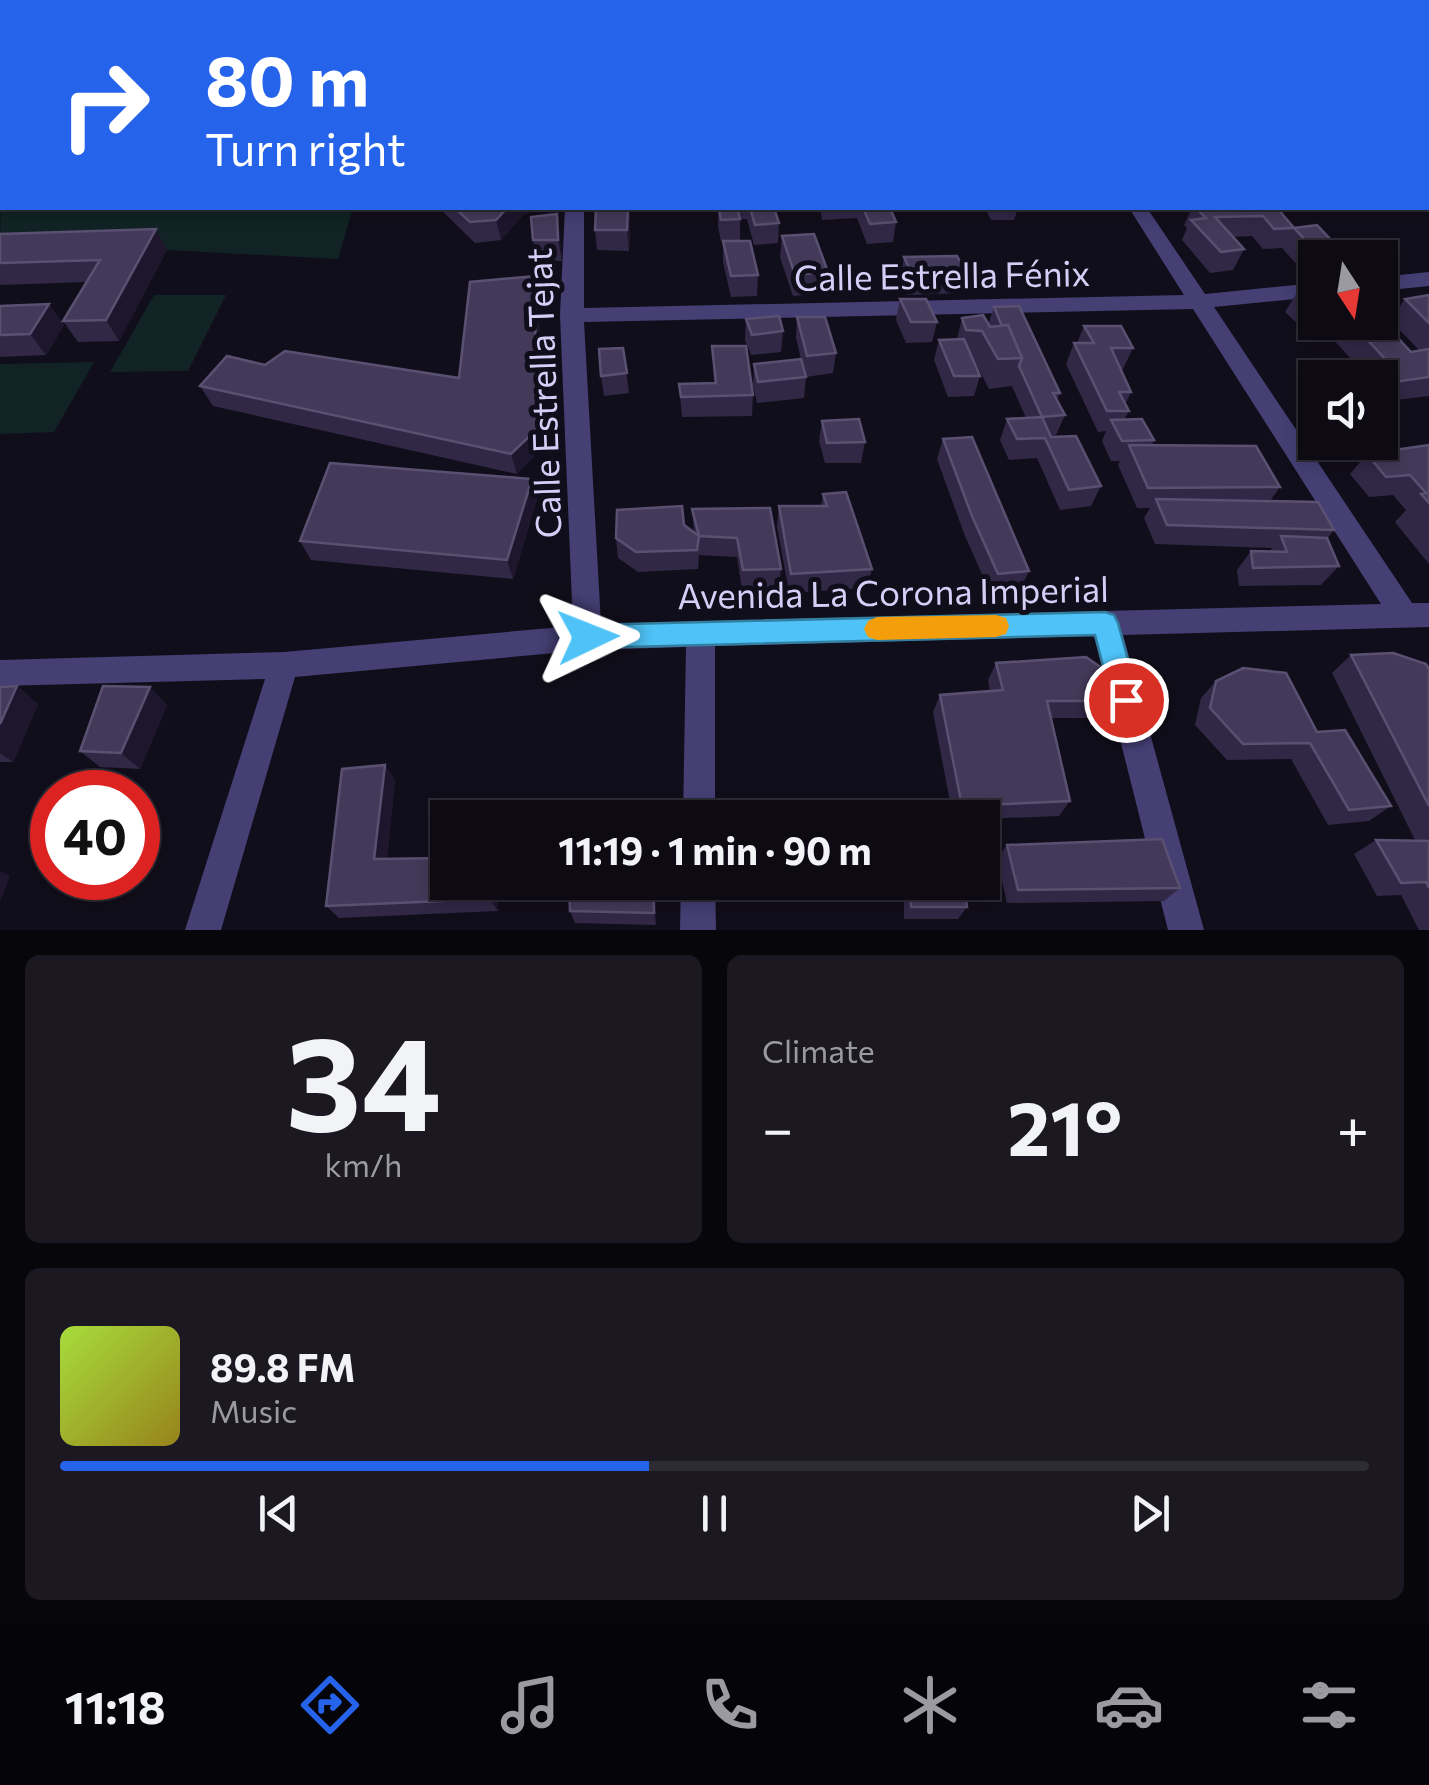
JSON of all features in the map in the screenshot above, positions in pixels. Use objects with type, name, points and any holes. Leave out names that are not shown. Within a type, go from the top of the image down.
[{"type":"street","name":"Calle Estrella Tejat","points":[[574,210],[571,315],[576,483],[588,637]]},
{"type":"street","points":[[1139,210],[1198,302],[1416,615]]},
{"type":"street","points":[[1398,282],[1429,279]]},
{"type":"street","name":"Calle Estrella Fénix","points":[[571,315],[1198,302],[1298,292]]},
{"type":"street","name":"Avenida La Corona Imperial","points":[[0,674],[284,665],[588,637],[1416,615]]},
{"type":"street","points":[[1105,623],[1186,930]]},
{"type":"street","points":[[699,800],[701,633]]},
{"type":"street","points":[[203,930],[284,665]]},
{"type":"street","points":[[698,900],[698,930]]},
{"type":"shaded area","points":[[1,210],[352,210],[338,259],[167,250],[0,256]]},
{"type":"shaded area","points":[[154,295],[226,295],[188,371],[110,372]]},
{"type":"shaded area","points":[[94,362],[54,432],[0,434],[0,364]]},
{"type":"building","points":[[457,210],[505,210],[496,220],[470,222]]},
{"type":"building","points":[[596,210],[628,210],[627,230],[595,230]]},
{"type":"building","points":[[719,210],[738,210],[740,219],[721,220]]},
{"type":"building","points":[[751,210],[775,210],[779,223],[755,225]]},
{"type":"building","points":[[864,210],[891,210],[896,222],[870,224]]},
{"type":"building","points":[[1198,210],[1279,210],[1294,228],[1274,229],[1263,216],[1215,217],[1244,249],[1221,252],[1191,220],[1206,218]]},
{"type":"building","points":[[557,214],[558,240],[533,240],[531,217]]},
{"type":"building","points":[[1317,225],[1331,240],[1305,240],[1294,228]]},
{"type":"building","points":[[156,229],[106,320],[63,321],[100,260],[0,263],[0,234]]},
{"type":"building","points":[[814,234],[828,272],[795,275],[782,236]]},
{"type":"building","points":[[723,241],[750,241],[758,275],[731,276]]},
{"type":"building","points":[[957,256],[966,272],[912,274],[904,257]]},
{"type":"building","points":[[535,276],[536,430],[511,454],[200,386],[227,356],[265,365],[285,351],[459,378],[470,282]]},
{"type":"building","points":[[1429,295],[1429,323],[1405,299]]},
{"type":"building","points":[[900,299],[926,299],[937,322],[911,322]]},
{"type":"building","points":[[49,304],[30,334],[0,335],[0,306]]},
{"type":"building","points":[[1019,306],[1060,393],[1053,393],[1065,415],[1042,417],[1019,366],[1022,358],[1008,325],[1002,326],[994,307]]},
{"type":"building","points":[[983,315],[990,327],[1008,325],[1022,358],[998,359],[982,331],[966,330],[962,318]]},
{"type":"building","points":[[779,316],[783,331],[752,335],[746,319]]},
{"type":"building","points":[[797,317],[825,317],[836,353],[807,356]]},
{"type":"building","points":[[1084,326],[1121,326],[1133,348],[1111,348],[1131,392],[1119,392],[1129,411],[1107,411],[1074,343],[1094,343]]},
{"type":"building","points":[[1398,338],[1411,352],[1429,349],[1429,377],[1398,381],[1398,360],[1386,360],[1368,340]]},
{"type":"building","points":[[964,339],[980,376],[954,376],[939,340]]},
{"type":"building","points":[[712,346],[746,346],[753,395],[681,397],[679,384],[716,383]]},
{"type":"building","points":[[623,348],[627,373],[601,376],[599,349]]},
{"type":"building","points":[[801,359],[806,377],[758,382],[754,364]]},
{"type":"building","points":[[1042,417],[1051,437],[1076,436],[1101,486],[1069,490],[1045,438],[1017,439],[1007,419]]},
{"type":"building","points":[[859,419],[865,442],[827,443],[822,421]]},
{"type":"building","points":[[1142,419],[1154,440],[1122,441],[1111,420]]},
{"type":"building","points":[[972,437],[1029,571],[998,574],[972,516],[943,439]]},
{"type":"building","points":[[1129,445],[1256,446],[1280,487],[1148,488]]},
{"type":"building","points":[[1429,445],[1429,493],[1410,475],[1386,477],[1372,460],[1398,460],[1398,450]]},
{"type":"building","points":[[330,463],[532,479],[507,560],[300,541]]},
{"type":"building","points":[[846,492],[872,569],[791,574],[779,506],[827,506],[823,494]]},
{"type":"building","points":[[1156,499],[1318,502],[1334,530],[1167,525]]},
{"type":"building","points":[[682,506],[684,525],[699,536],[697,550],[636,552],[616,538],[617,510]]},
{"type":"building","points":[[770,508],[781,569],[743,570],[737,538],[699,536],[692,509]]},
{"type":"building","points":[[1281,536],[1327,538],[1339,566],[1253,568],[1251,551],[1287,552]]},
{"type":"building","points":[[1393,653],[1426,664],[1429,669],[1429,806],[1351,655]]},
{"type":"building","points":[[1086,657],[1115,677],[1111,701],[1047,701],[1070,801],[1000,804],[1000,800],[961,800],[940,695],[1003,690],[996,663]]},
{"type":"building","points":[[1243,668],[1286,673],[1317,732],[1345,730],[1391,806],[1349,810],[1310,743],[1243,744],[1210,708],[1216,681]]},
{"type":"building","points":[[17,686],[0,724],[0,687]]},
{"type":"building","points":[[103,686],[150,687],[121,753],[80,751]]},
{"type":"building","points":[[385,765],[374,859],[430,858],[430,900],[467,900],[326,906],[342,769]]},
{"type":"building","points":[[1162,839],[1180,888],[1018,890],[1007,845]]},
{"type":"building","points":[[1376,840],[1429,841],[1429,888],[1426,882],[1401,883]]},
{"type":"building","points":[[570,900],[654,900],[654,913],[570,911]]},
{"type":"building","points":[[911,900],[966,900],[967,907],[911,907]]},
{"type":"slow traffic","points":[[877,629],[996,626]]},
{"type":"route","points":[[588,637],[1105,623],[1126,700]]}]
